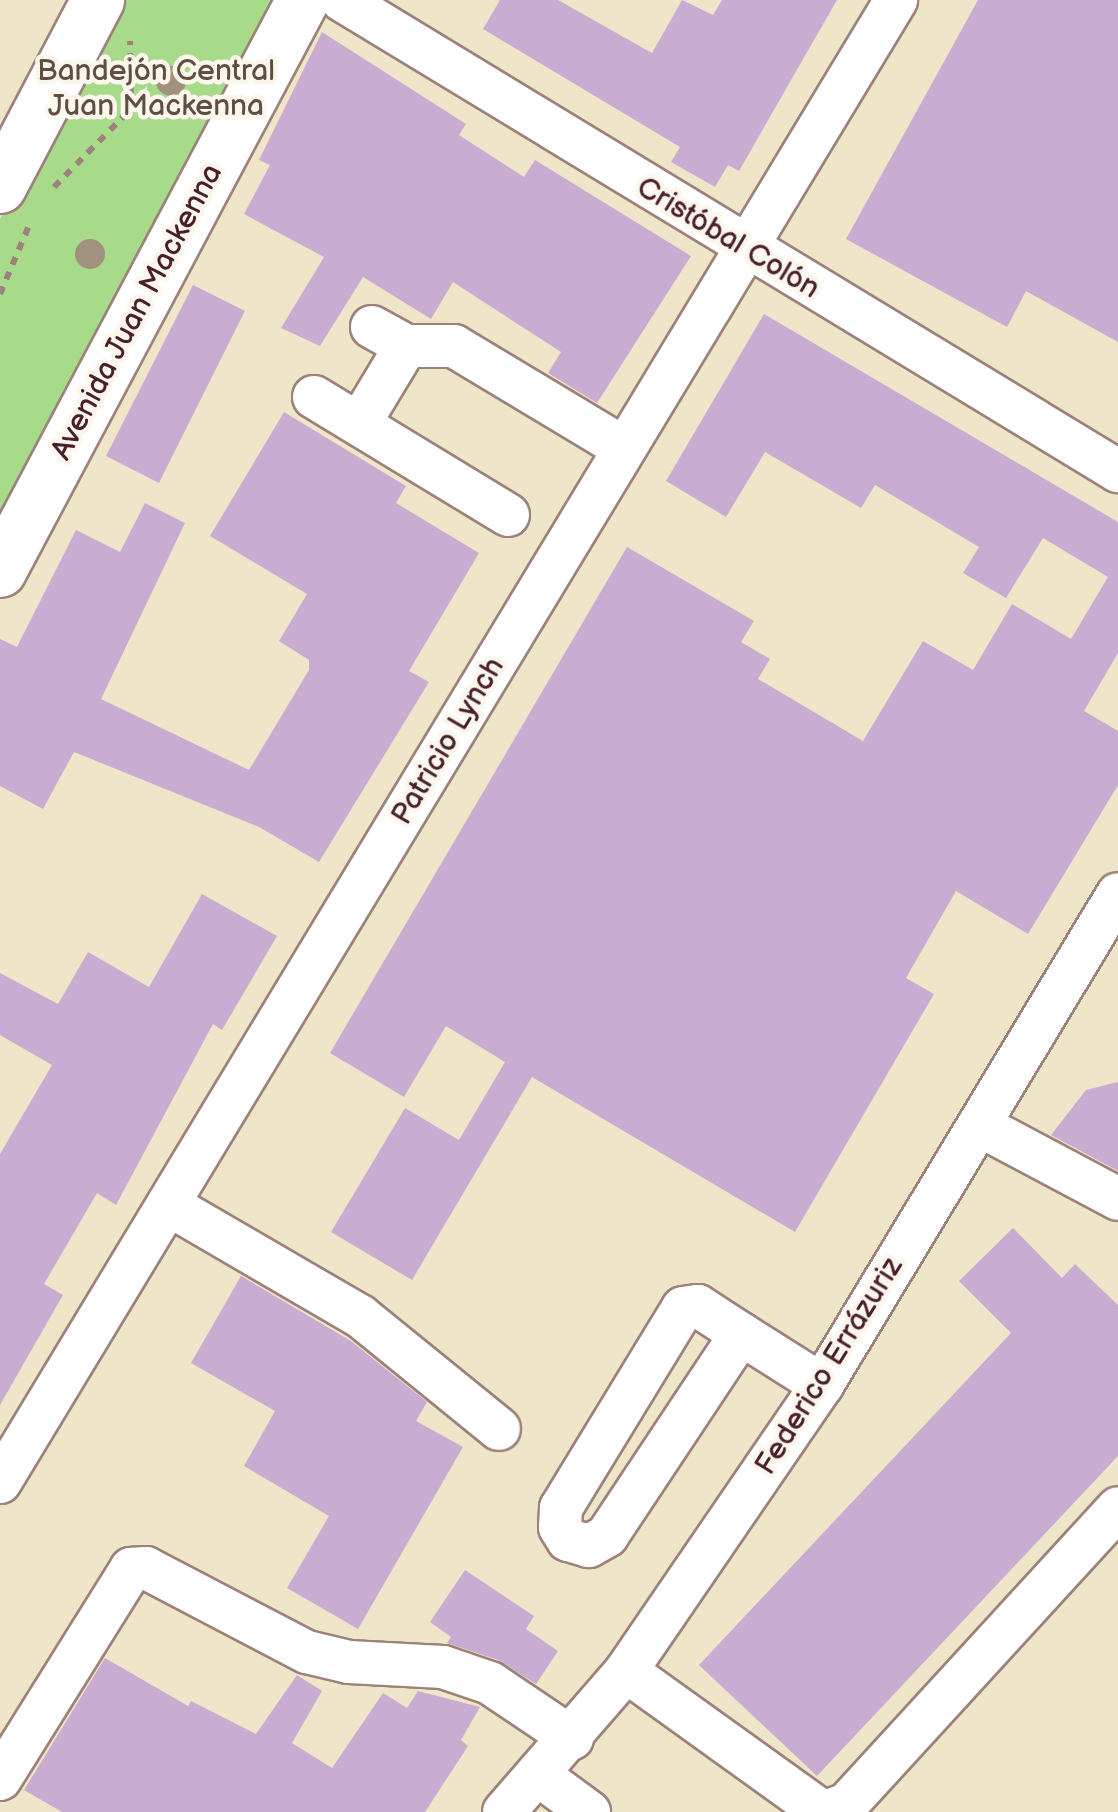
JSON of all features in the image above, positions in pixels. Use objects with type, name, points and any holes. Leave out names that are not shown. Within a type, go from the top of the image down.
[{"type":"main road","name":"Avenida Juan Mackenna","points":[[0,571],[303,0]]},
{"type":"main road","points":[[24,201],[115,11]]},
{"type":"street","name":"Cristóbal Colón","points":[[342,0],[748,251],[1118,471]]},
{"type":"street","name":"Patricio Lynch","points":[[0,1482],[624,448],[748,251],[896,0]]},
{"type":"street","points":[[358,424],[389,336],[454,346],[624,448]]},
{"type":"street","points":[[314,397],[508,516]]},
{"type":"street","name":"Federico Errázuriz","points":[[504,1812],[540,1776],[626,1671],[822,1385],[1118,894]]},
{"type":"street","points":[[979,1125],[1118,1199]]},
{"type":"street","points":[[169,1206],[360,1316],[499,1429]]},
{"type":"street","points":[[741,1334],[607,1536],[590,1546],[568,1540],[560,1527],[561,1508],[683,1308],[698,1306],[822,1385]]},
{"type":"street","points":[[626,1671],[823,1812],[847,1804],[1118,1508]]},
{"type":"street","points":[[0,1779],[131,1569],[146,1568],[307,1652],[349,1662],[443,1667],[490,1683],[572,1738]]},
{"type":"street","points":[[540,1776],[590,1812]]},
{"type":"path","points":[[0,294],[24,201],[130,109],[115,11]]},
{"type":"green space","name":"Bandejón Central Juan Mackenna","points":[[114,0],[291,0],[0,549],[0,219]]},
{"type":"building","points":[[500,0],[558,0],[652,53],[682,0],[713,15],[722,0],[837,0],[739,171],[728,165],[715,187],[671,162],[680,147],[483,29]]},
{"type":"building","points":[[978,0],[1118,0],[1118,342],[1026,291],[1007,327],[846,239]]},
{"type":"building","points":[[322,32],[466,124],[459,135],[524,177],[535,160],[691,256],[597,403],[548,373],[561,352],[453,282],[431,319],[363,277],[320,346],[281,328],[324,257],[244,214],[270,165],[259,160]]},
{"type":"building","points":[[193,285],[245,311],[159,483],[106,456]]},
{"type":"building","points":[[764,314],[1118,522],[1118,653],[1084,711],[1118,731],[1118,785],[1028,934],[956,891],[906,978],[934,994],[795,1232],[532,1077],[412,1280],[331,1232],[405,1108],[459,1140],[505,1062],[446,1026],[404,1097],[330,1053],[627,547],[754,621],[741,642],[770,659],[758,679],[863,741],[923,641],[973,670],[1012,604],[1071,639],[1108,577],[1043,538],[1006,598],[963,573],[979,547],[875,485],[861,508],[765,452],[726,517],[666,481]]},
{"type":"building","points":[[284,412],[406,486],[396,503],[479,553],[409,671],[429,682],[319,862],[259,827],[74,752],[43,809],[0,786],[0,639],[17,647],[76,530],[120,552],[145,503],[185,523],[101,699],[249,770],[309,670],[309,660],[279,641],[307,594],[210,536]]},
{"type":"building","points":[[202,894],[277,936],[222,1030],[213,1024],[116,1205],[97,1193],[44,1284],[63,1295],[0,1405],[0,1154],[52,1065],[0,1035],[0,973],[58,1004],[88,952],[149,987]]},
{"type":"building","points":[[1118,1082],[1118,1171],[1051,1135],[1086,1090]]},
{"type":"building","points":[[1013,1228],[1062,1278],[1075,1264],[1118,1305],[1118,1456],[817,1776],[699,1665],[1011,1333],[959,1281]]},
{"type":"building","points":[[241,1276],[351,1341],[427,1402],[416,1421],[463,1447],[358,1629],[287,1588],[329,1516],[244,1466],[275,1411],[191,1363]]},
{"type":"building","points":[[465,1570],[534,1616],[526,1629],[558,1651],[536,1684],[498,1660],[447,1643],[451,1637],[430,1622]]},
{"type":"building","points":[[105,1658],[188,1706],[191,1701],[256,1734],[297,1675],[322,1691],[292,1743],[332,1768],[383,1693],[407,1708],[418,1691],[480,1707],[461,1740],[468,1746],[425,1812],[62,1812],[24,1790]]}]
